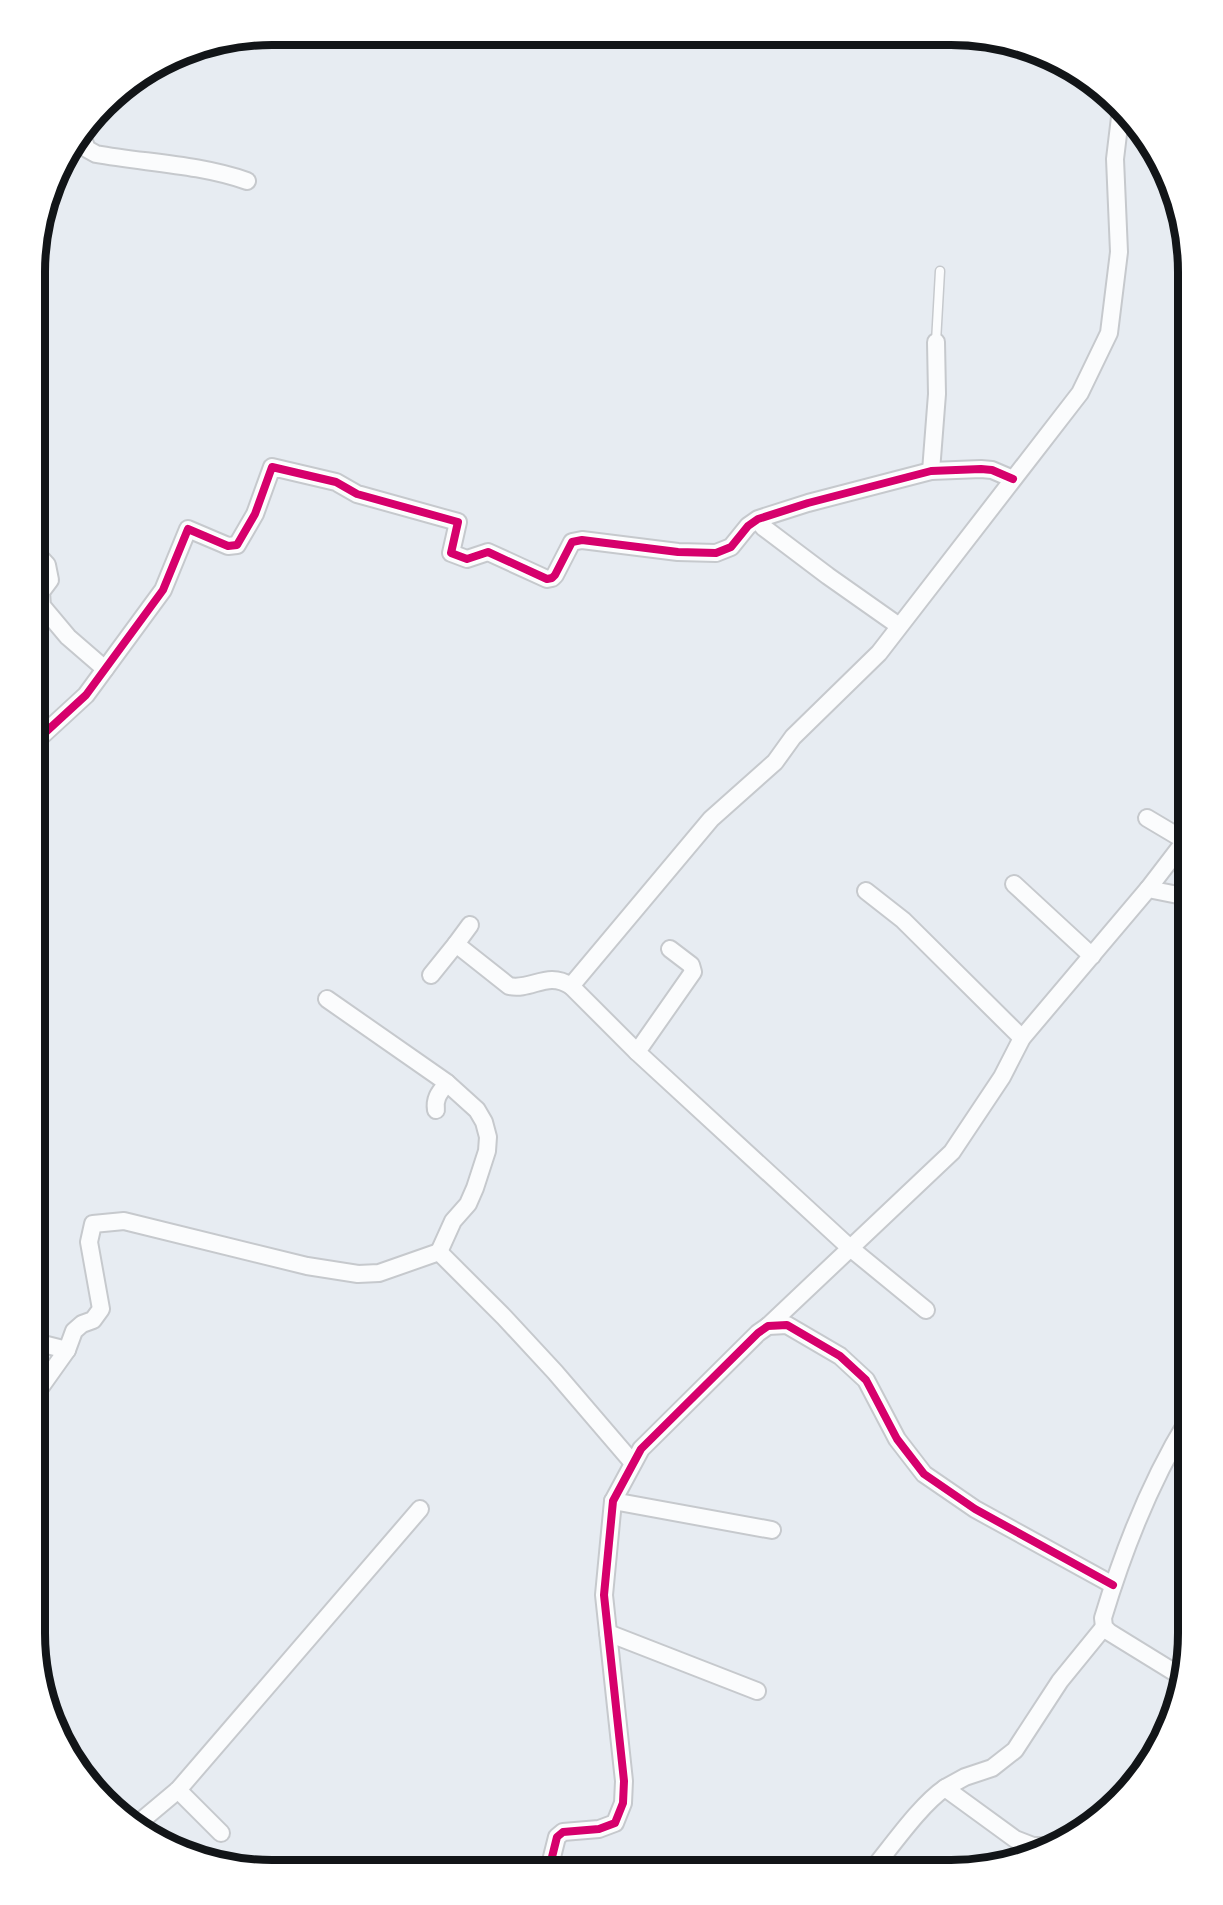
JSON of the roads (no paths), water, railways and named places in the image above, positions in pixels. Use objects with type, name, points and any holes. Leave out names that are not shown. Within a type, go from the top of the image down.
[{"type":"street","points":[[571,986],[711,819],[775,762],[793,737],[879,652],[1080,393],[1109,333],[1119,252],[1115,159],[1120,120]]},
{"type":"street","points":[[85,143],[87,149],[96,154],[194,167],[247,181]]},
{"type":"street","points":[[931,471],[937,394],[936,342]]},
{"type":"street","points":[[45,733],[86,695],[163,591],[188,529],[228,546],[237,545],[255,514],[272,467],[336,482],[357,494],[458,522],[451,553],[467,559],[488,552],[547,579],[555,575],[572,542],[582,540],[678,552],[716,553],[731,547],[748,526],[758,519],[808,503],[931,471],[993,470],[1013,479]]},
{"type":"street","points":[[763,526],[899,626]]},
{"type":"street","points":[[45,563],[51,580],[45,588]]},
{"type":"street","points":[[45,610],[68,637],[105,669]]},
{"type":"street","points":[[1147,818],[1178,836]]},
{"type":"street","points":[[551,1860],[557,1837],[563,1832],[599,1829],[615,1823],[623,1803],[622,1750],[604,1595],[613,1502],[641,1449],[758,1333],[952,1152],[1002,1077],[1022,1038],[1148,889],[1178,850]]},
{"type":"street","points":[[1014,884],[1092,956]]},
{"type":"street","points":[[1148,889],[1178,895]]},
{"type":"street","points":[[866,891],[903,920],[1022,1038]]},
{"type":"street","points":[[431,975],[470,925]]},
{"type":"street","points":[[456,944],[509,986],[516,987],[555,979],[571,986],[637,1052],[849,1247],[926,1310]]},
{"type":"street","points":[[637,1052],[693,972],[691,965],[670,949]]},
{"type":"street","points":[[45,1381],[67,1350],[74,1331],[82,1324],[93,1320],[101,1308],[89,1242],[93,1224],[124,1221],[307,1266],[358,1274],[379,1273],[439,1252],[453,1221],[468,1204],[475,1188],[487,1151],[488,1137],[484,1122],[477,1110],[447,1083],[327,999]]},
{"type":"street","points":[[436,1110],[437,1096],[447,1083]]},
{"type":"street","points":[[439,1252],[555,1372],[633,1463]]},
{"type":"street","points":[[768,1326],[787,1326],[808,1337],[840,1356],[866,1380],[897,1439],[924,1474],[975,1509],[1113,1585]]},
{"type":"street","points":[[45,1344],[67,1350]]},
{"type":"street","points":[[880,1860],[937,1793],[965,1777],[992,1768],[1016,1750],[1060,1681],[1104,1627],[1103,1618],[1131,1533],[1148,1493],[1178,1436]]},
{"type":"street","points":[[613,1502],[771,1530]]},
{"type":"street","points":[[143,1820],[178,1790],[420,1509]]},
{"type":"street","points":[[1104,1627],[1175,1672]]},
{"type":"street","points":[[608,1633],[757,1691]]},
{"type":"street","points":[[945,1788],[1015,1839],[1031,1845]]},
{"type":"street","points":[[178,1790],[221,1833]]},
{"type":"lane","points":[[936,342],[940,271]]}]
